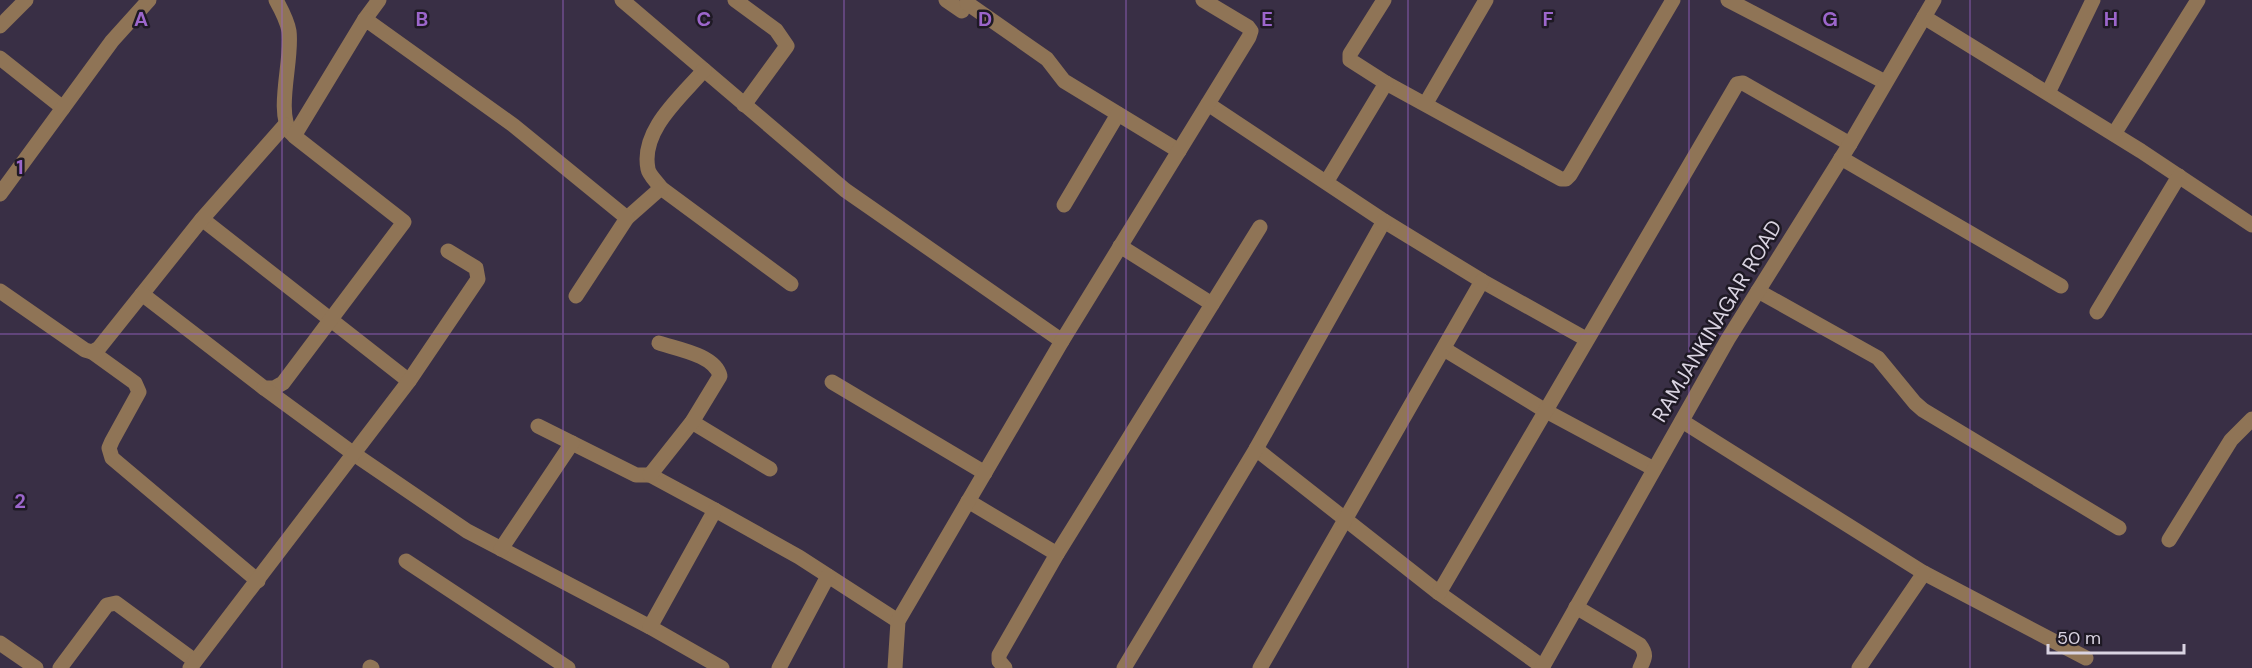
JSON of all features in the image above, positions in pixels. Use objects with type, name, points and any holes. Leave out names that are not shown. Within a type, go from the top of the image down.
[{"type":"street","points":[[0,26],[26,0]]},
{"type":"street","points":[[0,194],[5,177],[63,108],[112,41],[149,0]]},
{"type":"street","points":[[276,0],[289,29],[290,131]]},
{"type":"street","points":[[92,352],[99,348],[202,219],[290,131],[379,0]]},
{"type":"street","points":[[622,0],[844,190],[1062,342]]},
{"type":"street","points":[[735,0],[756,6],[787,46],[744,105]]},
{"type":"street","points":[[946,0],[964,7],[1047,59],[1064,81],[1179,151]]},
{"type":"street","points":[[895,668],[898,621],[1062,342],[1251,31],[1203,0]]},
{"type":"street","points":[[1384,0],[1348,58],[1386,83],[1561,179],[1566,178],[1673,0]]},
{"type":"street","points":[[1426,103],[1486,0]]},
{"type":"street","points":[[1728,0],[1885,82]]},
{"type":"street","name":"RAMJANKINAGAR ROAD","points":[[1543,668],[1654,469],[1758,291],[1850,144],[1934,0]]},
{"type":"street","points":[[2048,93],[2093,0]]},
{"type":"street","points":[[2114,134],[2198,0]]},
{"type":"street","points":[[1924,17],[2114,134],[2252,225]]},
{"type":"street","points":[[365,19],[513,125],[627,218]]},
{"type":"street","points":[[0,58],[63,108]]},
{"type":"street","points":[[704,70],[655,129],[648,153],[648,171],[661,188],[791,284]]},
{"type":"street","points":[[1439,593],[1544,410],[1739,82],[1850,144]]},
{"type":"street","points":[[1328,182],[1386,83]]},
{"type":"street","points":[[1208,104],[1384,221],[1482,281],[1586,339]]},
{"type":"street","points":[[1064,205],[1118,114]]},
{"type":"street","points":[[264,388],[274,388],[283,383],[328,320],[404,222],[290,131]]},
{"type":"street","points":[[1841,158],[2061,286]]},
{"type":"street","points":[[2097,312],[2179,176]]},
{"type":"street","points":[[576,296],[627,218],[661,188]]},
{"type":"street","points":[[202,219],[328,320],[409,381]]},
{"type":"street","points":[[1124,668],[1256,449],[1384,221]]},
{"type":"street","points":[[1005,668],[999,661],[999,655],[1057,554],[1260,226]]},
{"type":"street","points":[[1120,246],[1212,304]]},
{"type":"street","points":[[60,668],[107,605],[111,603],[116,603],[192,664],[258,581],[409,381],[478,279],[476,268],[448,251]]},
{"type":"street","points":[[1260,668],[1482,281]]},
{"type":"street","points":[[0,291],[135,383],[139,392],[112,441],[110,452],[112,458],[258,581]]},
{"type":"street","points":[[1758,291],[1878,358],[1923,410],[2119,528]]},
{"type":"street","points":[[142,294],[354,454],[467,531],[650,627],[705,663],[722,668]]},
{"type":"street","points":[[650,475],[692,422],[720,376],[718,368],[710,361],[659,343]]},
{"type":"street","points":[[1444,349],[1544,410],[1654,469]]},
{"type":"street","points":[[832,382],[985,473]]},
{"type":"street","points":[[2169,540],[2230,440],[2252,419]]},
{"type":"street","points":[[1682,421],[1924,573],[2086,658]]},
{"type":"street","points":[[692,422],[770,469]]},
{"type":"street","points":[[538,426],[636,476],[650,475],[715,510],[828,576],[898,621]]},
{"type":"street","points":[[501,549],[572,443]]},
{"type":"street","points":[[1256,449],[1439,593],[1543,668]]},
{"type":"street","points":[[968,501],[1057,554]]},
{"type":"street","points":[[650,627],[715,510]]},
{"type":"street","points":[[406,561],[567,668]]},
{"type":"street","points":[[1859,668],[1924,573]]},
{"type":"street","points":[[779,668],[828,576]]},
{"type":"street","points":[[1576,607],[1640,645],[1645,651],[1645,666]]},
{"type":"street","points":[[0,643],[36,668]]}]
